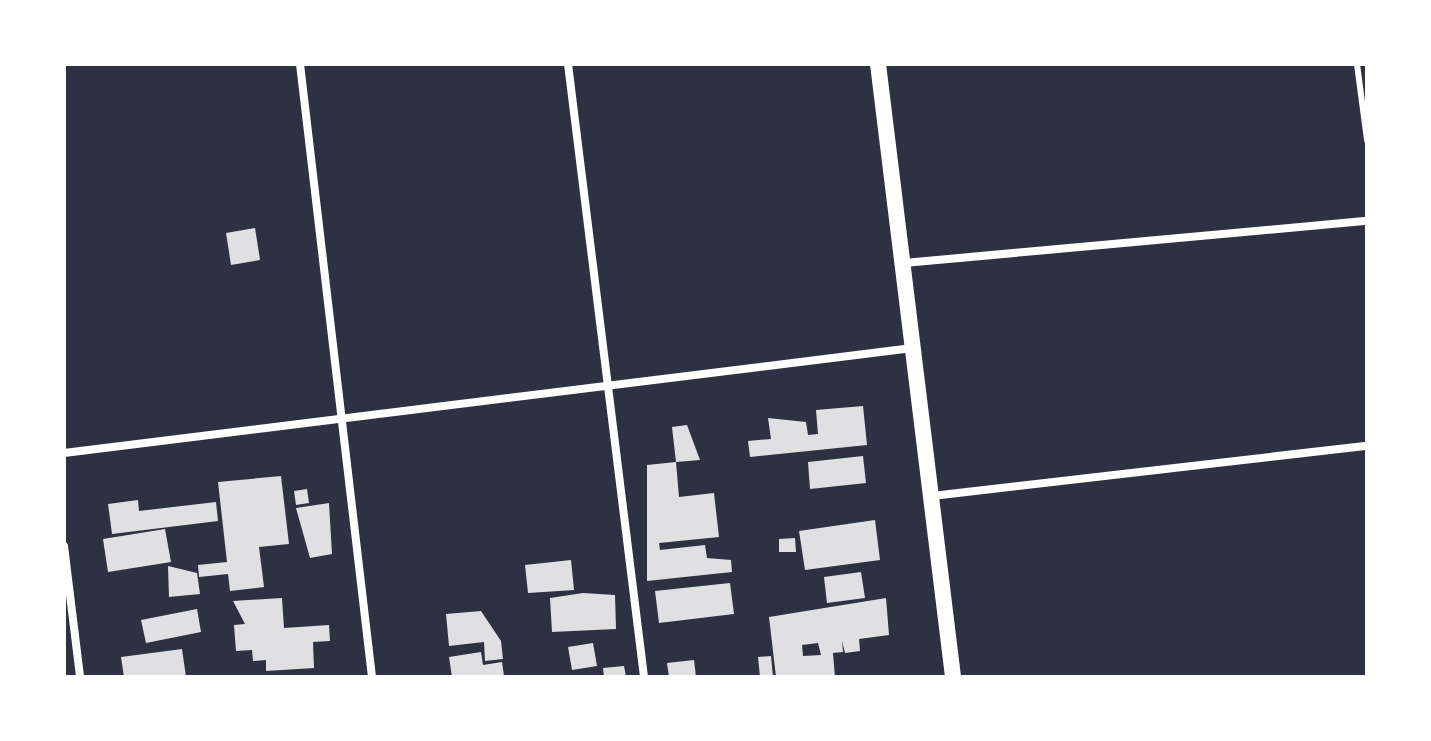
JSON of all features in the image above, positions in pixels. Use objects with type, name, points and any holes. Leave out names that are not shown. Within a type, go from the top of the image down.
[{"type":"main road","points":[[878,64],[953,677]]},
{"type":"street","points":[[300,64],[372,677]]},
{"type":"street","points":[[568,64],[602,387],[644,677]]},
{"type":"street","points":[[904,263],[1367,221]]},
{"type":"street","points":[[64,453],[913,348]]},
{"type":"street","points":[[932,496],[1367,446]]},
{"type":"street","points":[[64,546],[80,677]]},
{"type":"lane","points":[[1357,64],[1367,140]]},
{"type":"building","points":[[255,228],[260,260],[231,265],[226,233]]},
{"type":"building","points":[[863,406],[867,445],[750,457],[748,441],[771,439],[768,418],[806,422],[808,435],[818,434],[816,410]]},
{"type":"building","points":[[687,425],[700,460],[676,462],[672,427]]},
{"type":"building","points":[[863,456],[866,483],[810,489],[808,462]]},
{"type":"building","points":[[676,462],[679,497],[714,493],[719,537],[659,543],[660,550],[705,545],[707,558],[731,560],[732,572],[647,581],[647,465]]},
{"type":"building","points":[[281,476],[289,544],[259,547],[264,587],[230,591],[228,574],[199,577],[198,565],[227,562],[218,482]]},
{"type":"building","points":[[307,489],[309,503],[296,505],[294,491]]},
{"type":"building","points":[[138,500],[139,511],[216,502],[218,521],[112,534],[108,504]]},
{"type":"building","points":[[329,503],[332,554],[310,558],[296,508]]},
{"type":"building","points":[[875,520],[880,560],[805,570],[799,531]]},
{"type":"building","points":[[165,529],[171,562],[108,572],[103,539]]},
{"type":"building","points":[[795,538],[796,552],[779,552],[779,539]]},
{"type":"building","points":[[571,560],[574,590],[528,593],[525,565]]},
{"type":"building","points":[[168,566],[197,573],[200,594],[169,597]]},
{"type":"building","points":[[861,572],[865,598],[827,603],[824,577]]},
{"type":"building","points":[[730,583],[734,614],[659,623],[655,591]]},
{"type":"building","points":[[583,593],[615,595],[616,629],[552,632],[550,598]]},
{"type":"building","points":[[282,598],[284,628],[329,625],[330,641],[313,642],[314,668],[266,671],[266,660],[253,661],[252,650],[236,651],[234,625],[245,624],[233,601]]},
{"type":"building","points":[[886,598],[889,635],[859,639],[860,651],[845,653],[842,641],[843,652],[833,653],[835,677],[776,677],[769,617]],"holes":[[[818,643],[821,655],[803,656],[802,645]]]},
{"type":"building","points":[[197,609],[201,632],[146,643],[141,620]]},
{"type":"building","points":[[481,611],[501,641],[503,659],[485,661],[484,642],[449,646],[446,614]]},
{"type":"building","points":[[593,643],[597,666],[572,670],[568,647]]},
{"type":"building","points":[[182,649],[186,677],[124,677],[121,657]]},
{"type":"building","points":[[481,652],[483,665],[502,662],[504,676],[452,677],[449,657]]},
{"type":"building","points":[[771,656],[773,677],[760,677],[758,657]]},
{"type":"building","points":[[694,660],[696,677],[669,677],[667,663]]},
{"type":"building","points":[[624,666],[626,677],[604,677],[603,668]]}]
